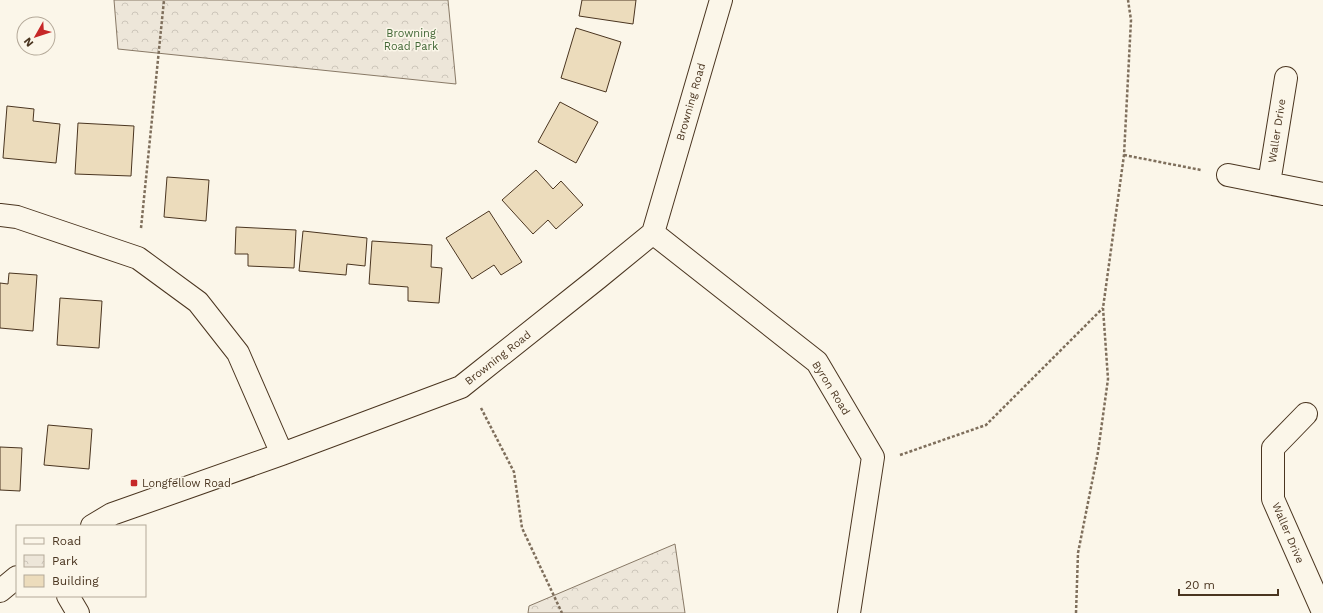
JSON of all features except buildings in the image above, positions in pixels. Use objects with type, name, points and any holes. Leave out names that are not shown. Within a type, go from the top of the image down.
[{"type":"street","name":"Browning Road","points":[[94,525],[112,514],[282,454],[461,387],[654,233],[721,0]]},
{"type":"street","name":"Waller Drive","points":[[1269,183],[1286,78]]},
{"type":"street","points":[[1228,175],[1323,194]]},
{"type":"street","points":[[0,215],[17,216],[138,258],[198,302],[238,353],[282,454]]},
{"type":"street","name":"Byron Road","points":[[654,233],[817,362],[872,457],[849,613]]},
{"type":"street","name":"Waller Drive","points":[[1306,414],[1273,448],[1273,499],[1323,612]]},
{"type":"street","points":[[0,591],[16,578]]},
{"type":"street","points":[[69,597],[78,613]]},
{"type":"path","points":[[138,258],[164,0]]},
{"type":"path","points":[[1076,613],[1078,552],[1098,452],[1108,379],[1103,308],[1124,155],[1131,20],[1128,0]]},
{"type":"path","points":[[1124,155],[1228,175]]},
{"type":"path","points":[[872,465],[986,425],[1103,308]]},
{"type":"path","points":[[467,382],[514,472],[522,528],[562,613]]},
{"type":"green space","name":"Browning Road Park","points":[[114,0],[448,0],[456,84],[118,49]]},
{"type":"green space","points":[[675,544],[685,613],[528,613],[529,606]]},
{"type":"place","name":"Longfellow Road","points":[[134,483]]}]
